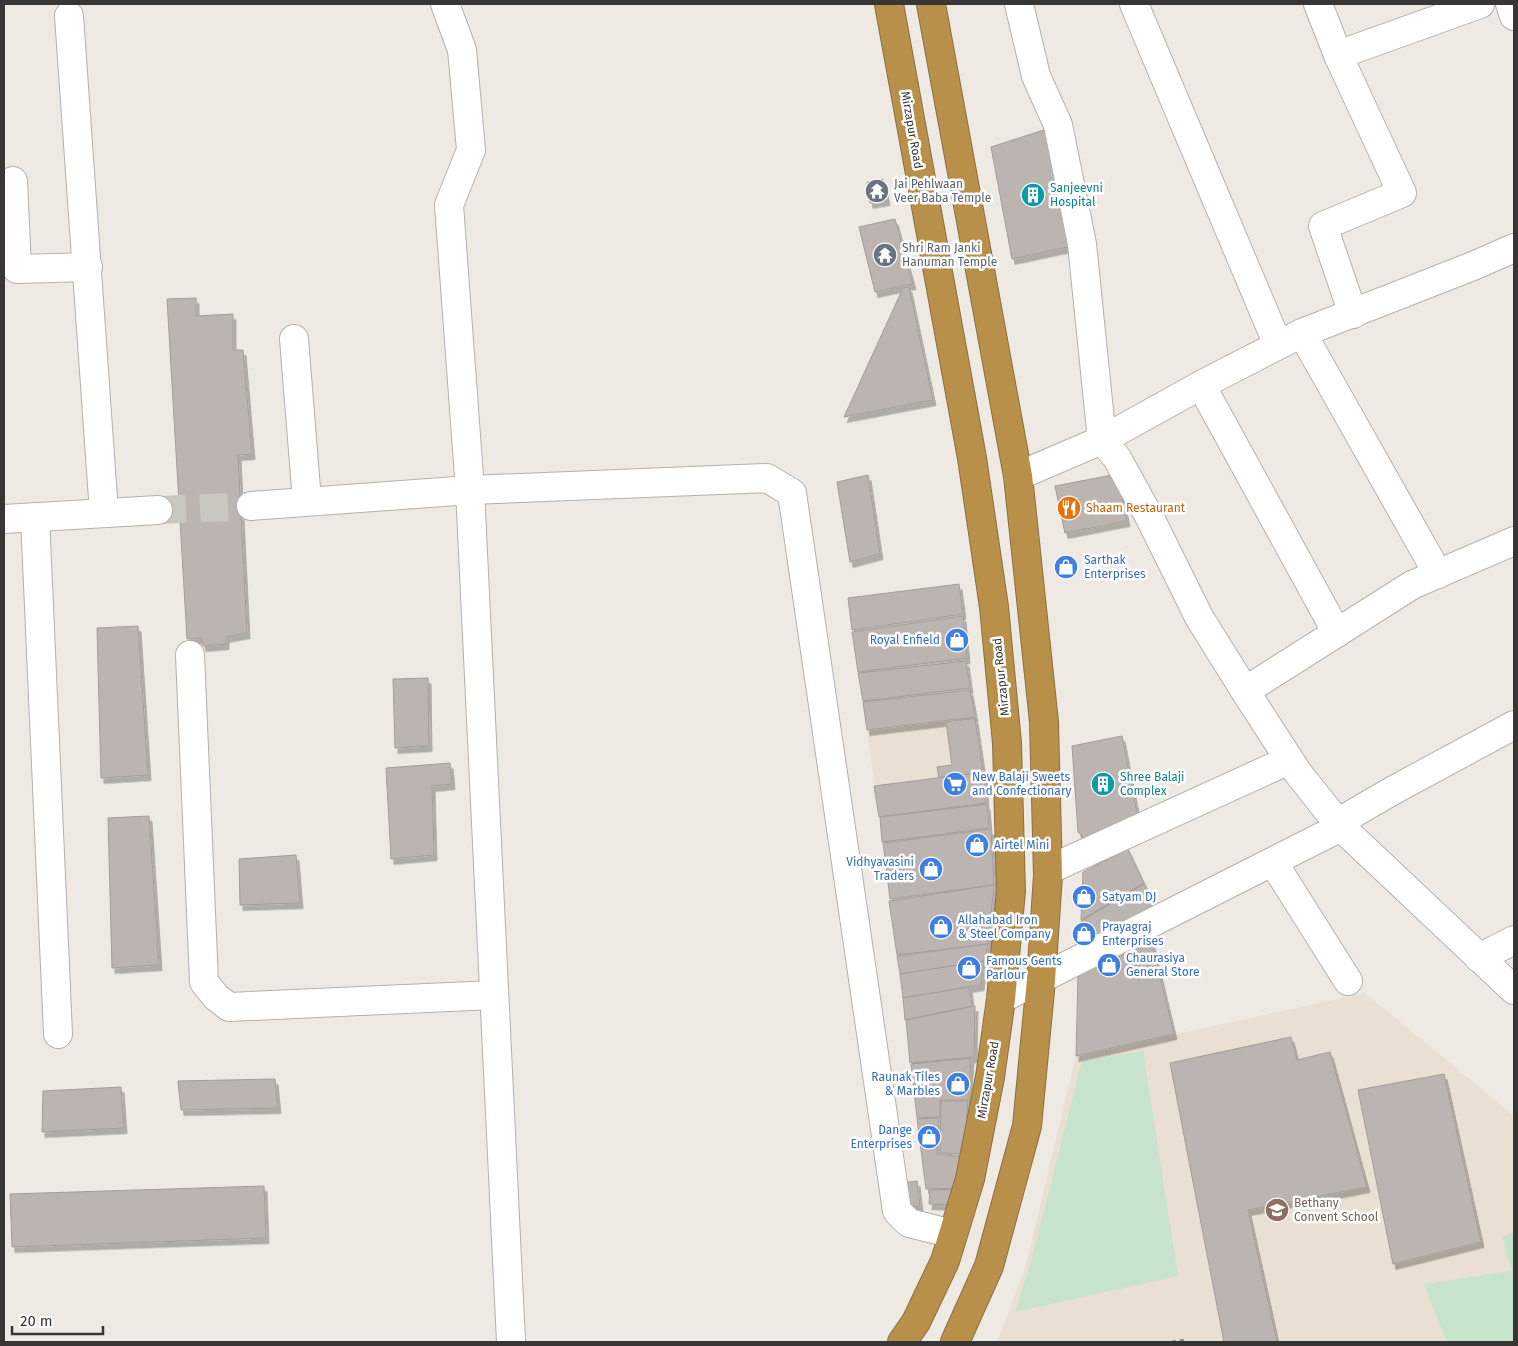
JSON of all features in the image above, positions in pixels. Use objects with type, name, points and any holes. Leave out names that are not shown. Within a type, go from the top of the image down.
[{"type":"highway","name":"Mirzapur Road","points":[[889,4],[972,458],[994,607],[1007,744],[1011,891],[1002,999],[990,1077],[970,1179],[945,1261],[916,1322],[902,1342]]},
{"type":"highway","points":[[932,4],[1018,476],[1044,722],[1048,870],[1041,980],[1027,1126],[990,1266],[954,1342]]},
{"type":"street","points":[[445,4],[462,50],[471,150],[449,205],[470,490],[511,1342]]},
{"type":"street","points":[[1019,4],[1036,76],[1058,124],[1082,244],[1086,299],[1102,440],[1117,458],[1200,616],[1289,760],[1339,825],[1514,990]]},
{"type":"street","points":[[1134,4],[1290,339],[1438,574]]},
{"type":"street","points":[[1318,4],[1338,55],[1402,193],[1323,226],[1353,314]]},
{"type":"street","points":[[1338,55],[1480,4]]},
{"type":"street","points":[[1510,4],[1514,16]]},
{"type":"street","points":[[69,16],[104,513]]},
{"type":"street","points":[[13,182],[18,269],[88,267]]},
{"type":"street","points":[[1018,476],[1102,440],[1201,385],[1290,339],[1514,248]]},
{"type":"street","points":[[294,339],[307,501]]},
{"type":"street","points":[[1201,385],[1337,633]]},
{"type":"street","points":[[251,506],[470,490],[767,478],[792,493],[897,1211],[909,1223],[953,1234]]},
{"type":"street","points":[[4,519],[158,510]]},
{"type":"street","points":[[35,517],[58,1034]]},
{"type":"street","points":[[1245,691],[1412,585],[1514,541]]},
{"type":"street","points":[[190,655],[204,982],[216,998],[229,1007],[494,995]]},
{"type":"street","points":[[1002,999],[1273,862],[1339,825],[1392,791],[1514,725]]},
{"type":"street","points":[[1048,870],[1289,760]]},
{"type":"street","points":[[1273,862],[1348,981]]},
{"type":"street","points":[[1479,958],[1514,940]]},
{"type":"path","points":[[1172,1342],[1185,1340]]},
{"type":"shaded area","points":[[975,717],[983,772],[875,786],[867,731]]},
{"type":"shaded area","name":"Bethany Convent School","points":[[1365,993],[1514,1116],[1514,1342],[997,1342],[1025,1269],[1076,1056]]},
{"type":"green space","points":[[1143,1051],[1178,1276],[1015,1312],[1030,1266],[1082,1061]]},
{"type":"green space","points":[[1514,1233],[1514,1342],[1447,1342],[1424,1284],[1512,1271],[1502,1236]]},
{"type":"building","name":"Sanjeevni Hospital","points":[[1053,127],[1082,244],[1012,259],[991,147]]},
{"type":"building","name":"Jai Pehlwaan Veer Baba Temple","points":[[883,179],[887,200],[870,203],[867,182]]},
{"type":"building","name":"Shri Ram Janki Hanuman Temple","points":[[895,219],[913,284],[875,292],[859,227]]},
{"type":"building","points":[[909,287],[933,400],[844,417],[903,288]]},
{"type":"building","points":[[196,298],[196,316],[233,314],[233,350],[243,350],[252,454],[238,455],[247,633],[226,637],[226,644],[203,646],[201,638],[187,639],[167,299]]},
{"type":"building","points":[[1117,474],[1127,521],[1065,533],[1055,486]]},
{"type":"building","points":[[868,475],[880,554],[850,562],[837,482]]},
{"type":"building","points":[[959,584],[963,614],[852,630],[848,598]]},
{"type":"building","points":[[963,616],[967,658],[858,672],[852,632]]},
{"type":"building","points":[[138,626],[148,775],[101,778],[97,628]]},
{"type":"building","points":[[966,661],[970,688],[863,701],[858,673]]},
{"type":"building","points":[[428,678],[429,746],[395,748],[393,679]]},
{"type":"building","points":[[970,690],[975,717],[867,730],[863,702]]},
{"type":"building","points":[[975,718],[983,772],[939,778],[937,767],[952,765],[946,722]]},
{"type":"building","name":"Shree Balaji Complex","points":[[1122,736],[1139,823],[1088,842],[1078,832],[1072,746]]},
{"type":"building","points":[[450,763],[452,784],[432,786],[434,855],[391,859],[386,768]]},
{"type":"building","points":[[984,772],[986,803],[879,817],[874,786]]},
{"type":"building","points":[[987,804],[989,828],[882,842],[880,817]]},
{"type":"building","points":[[149,816],[159,965],[112,968],[108,818]]},
{"type":"building","points":[[991,829],[994,885],[890,899],[883,843]]},
{"type":"building","points":[[1128,849],[1144,883],[1081,920],[1083,872]]},
{"type":"building","points":[[296,855],[300,903],[240,905],[239,859]]},
{"type":"building","points":[[1144,884],[1162,914],[1078,957],[1081,921]]},
{"type":"building","name":"Allahabad Iron & Steel Company","points":[[994,885],[988,944],[897,955],[889,901]]},
{"type":"building","points":[[1152,942],[1174,1034],[1076,1056],[1078,975]]},
{"type":"building","points":[[988,944],[984,961],[900,974],[897,956]]},
{"type":"building","points":[[984,961],[981,985],[903,998],[900,974]]},
{"type":"building","points":[[969,987],[972,1006],[905,1020],[903,998]]},
{"type":"building","points":[[975,1006],[974,1057],[910,1063],[906,1020]]},
{"type":"building","points":[[1291,1037],[1297,1060],[1330,1052],[1367,1187],[1248,1210],[1277,1342],[1224,1342],[1170,1063]]},
{"type":"building","points":[[971,1058],[968,1100],[940,1100],[940,1117],[917,1118],[911,1064]]},
{"type":"building","points":[[1444,1074],[1481,1242],[1393,1264],[1358,1090]]},
{"type":"building","points":[[275,1079],[278,1108],[181,1110],[178,1081]]},
{"type":"building","points":[[121,1087],[124,1128],[42,1132],[43,1091]]},
{"type":"building","points":[[941,1101],[968,1101],[964,1154],[940,1153]]},
{"type":"building","name":"Dange Enterprises","points":[[939,1118],[937,1154],[963,1157],[959,1188],[926,1189],[917,1119]]},
{"type":"building","points":[[917,1181],[920,1206],[903,1208],[901,1183]]},
{"type":"building","points":[[264,1186],[266,1238],[12,1247],[10,1194]]},
{"type":"building","points":[[958,1189],[955,1205],[929,1204],[930,1190]]},
{"type":"tunnel","points":[[158,510],[251,506]]},
{"type":"place","name":"Jai Pehlwaan Veer Baba Temple","points":[[877,191]]},
{"type":"place","name":"Sanjeevni Hospital","points":[[1033,195]]},
{"type":"place","name":"Shri Ram Janki Hanuman Temple","points":[[885,255]]},
{"type":"place","name":"Shaam Restaurant","points":[[1069,508]]},
{"type":"place","name":"Sarthak Enterprises","points":[[1066,567]]},
{"type":"place","name":"Royal Enfield","points":[[957,640]]},
{"type":"place","name":"New Balaji Sweets and Confectionary","points":[[955,784]]},
{"type":"place","name":"Shree Balaji Complex","points":[[1103,784]]},
{"type":"place","name":"Airtel Mini","points":[[977,845]]},
{"type":"place","name":"Vidhyavasini Traders","points":[[931,869]]},
{"type":"place","name":"Satyam DJ","points":[[1084,897]]},
{"type":"place","name":"Allahabad Iron & Steel Company","points":[[941,927]]},
{"type":"place","name":"Prayagraj Enterprises","points":[[1084,934]]},
{"type":"place","name":"Chaurasiya General Store","points":[[1109,965]]},
{"type":"place","name":"Famous Gents Parlour","points":[[969,968]]},
{"type":"place","name":"Raunak Tiles & Marbles","points":[[958,1084]]},
{"type":"place","name":"Dange Enterprises","points":[[929,1137]]},
{"type":"place","name":"Bethany Convent School","points":[[1277,1210]]}]
